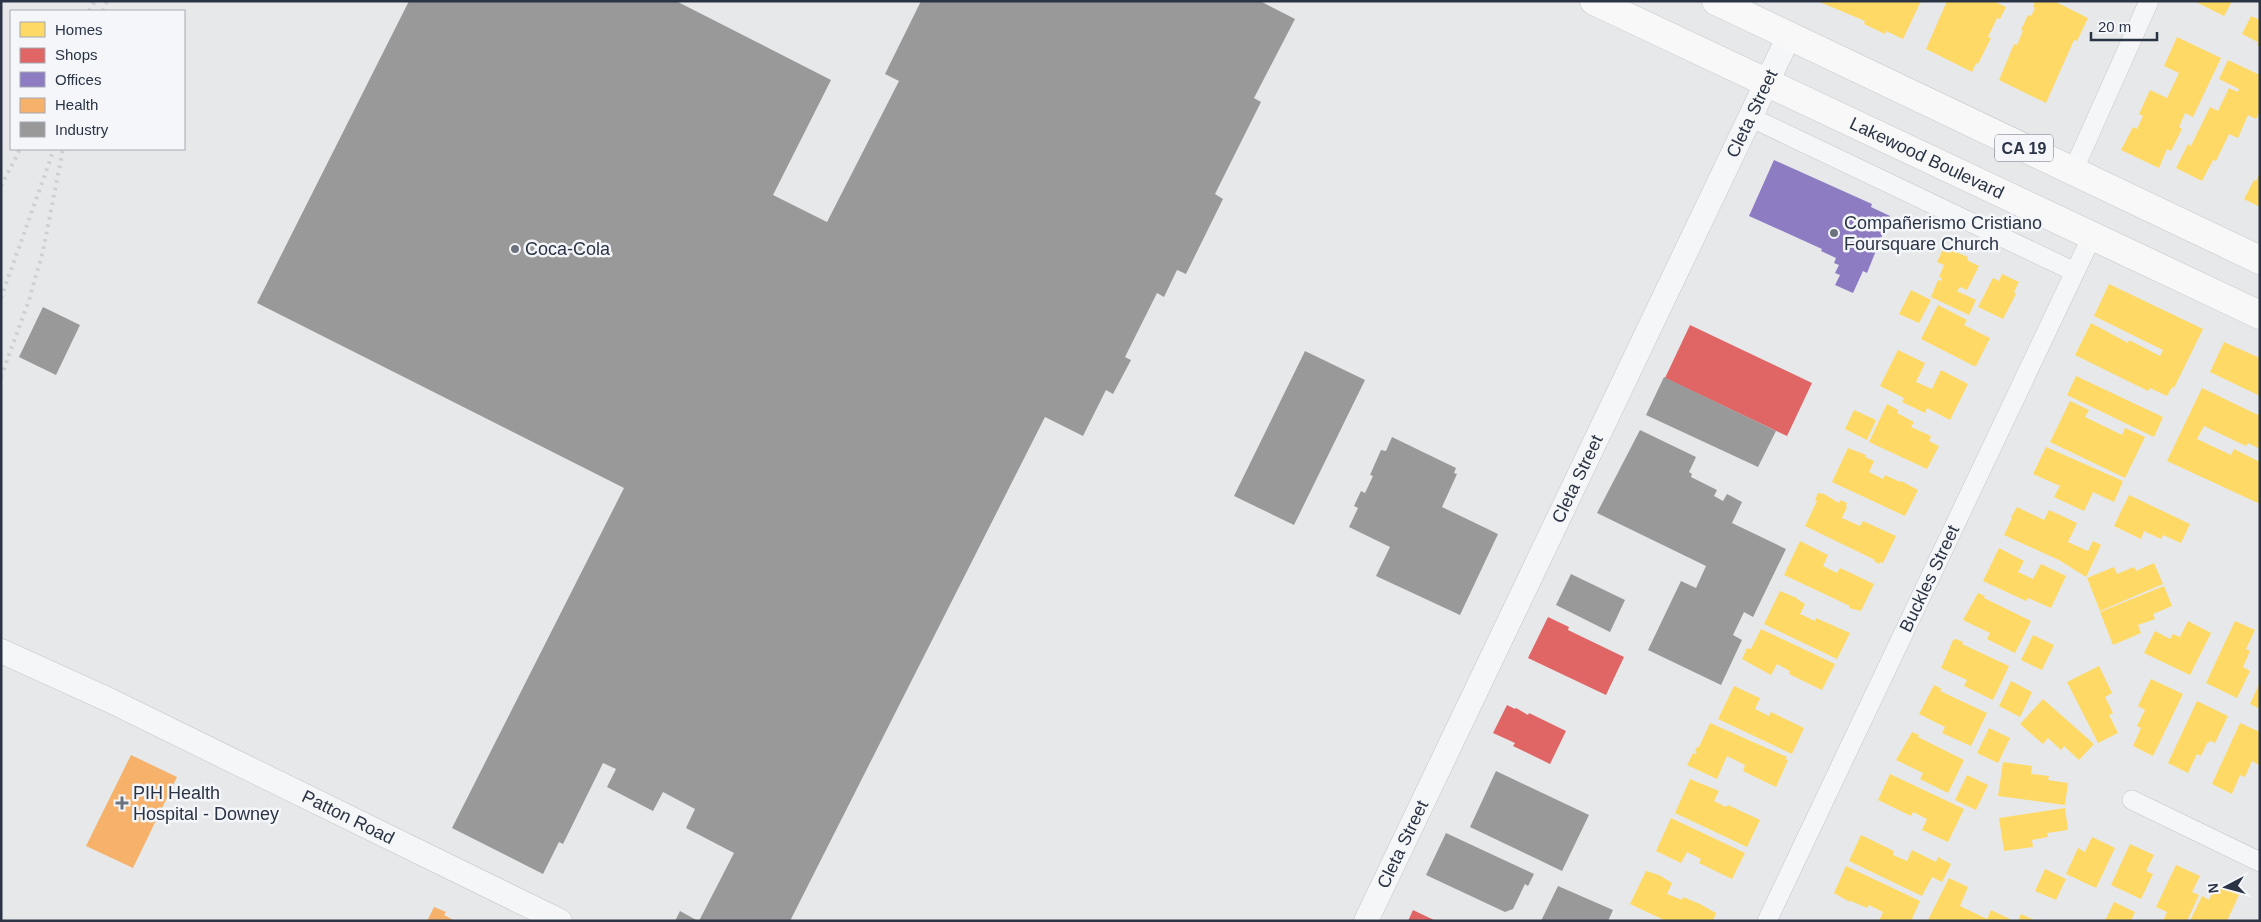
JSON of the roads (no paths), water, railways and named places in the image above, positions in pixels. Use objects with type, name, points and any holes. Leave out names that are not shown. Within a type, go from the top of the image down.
[{"type":"main road","name":"Lakewood Boulevard","points":[[1594,1],[2260,314]]},
{"type":"main road","name":"CA 19","points":[[1716,1],[2260,260]]},
{"type":"street","points":[[2073,171],[2148,1]]},
{"type":"street","name":"Cleta Street","points":[[1366,921],[1789,36]]},
{"type":"street","points":[[1750,117],[2075,272]]},
{"type":"street","name":"Buckles Street","points":[[1770,920],[2092,236]]},
{"type":"street","name":"Patton Road","points":[[1,651],[109,700],[560,921]]},
{"type":"street","points":[[2132,800],[2260,862]]},
{"type":"railway","points":[[90,10],[95,1]]},
{"type":"railway","points":[[103,10],[107,1]]},
{"type":"railway","points":[[1,186],[19,150]]},
{"type":"railway","points":[[1,298],[54,150]]},
{"type":"railway","points":[[1,377],[29,300],[43,251],[63,150]]},
{"type":"place","name":"Compañerismo Cristiano Foursquare Church","points":[[1834,233]]},
{"type":"place","name":"Coca-Cola","points":[[515,249]]},
{"type":"place","name":"PIH Health Hospital - Downey","points":[[122,803]]}]
